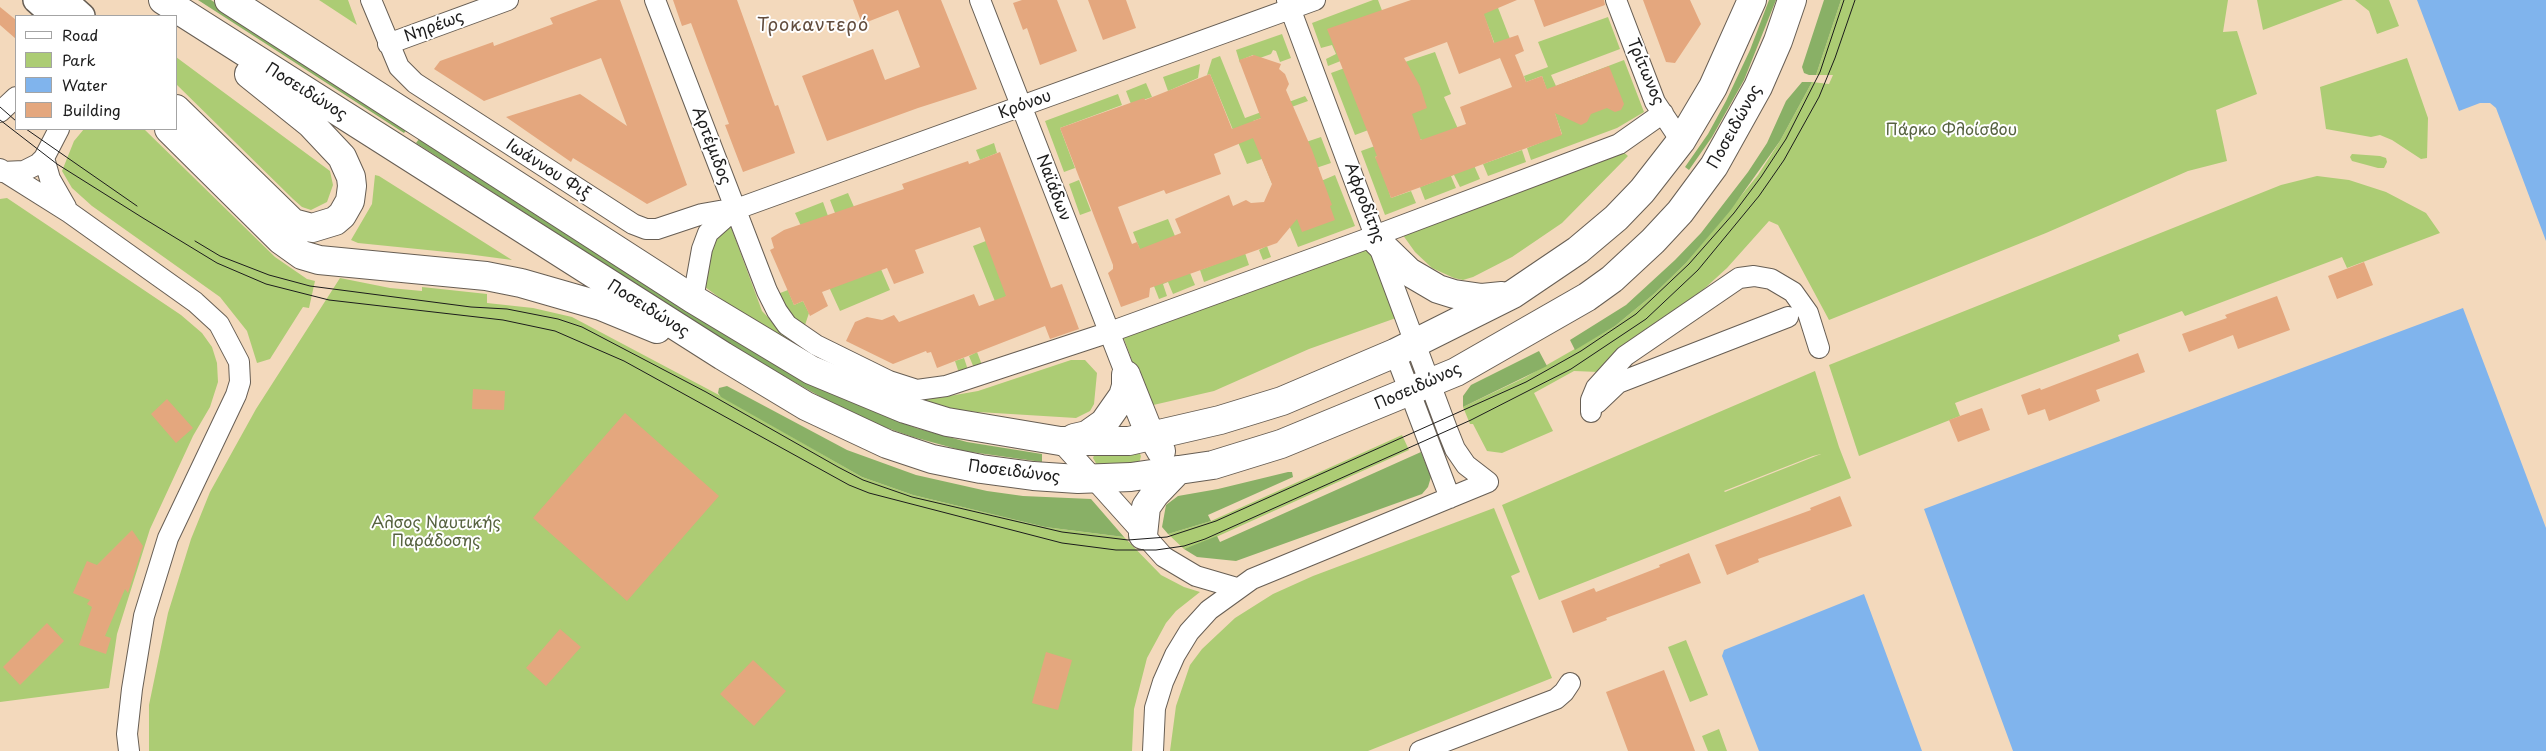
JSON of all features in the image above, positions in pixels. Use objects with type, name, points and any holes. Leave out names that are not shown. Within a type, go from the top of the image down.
[{"type":"highway","points":[[152,0],[172,15]]},
{"type":"highway","name":"Ποσειδώνος","points":[[164,0],[723,356],[806,406],[887,444],[932,459],[981,469],[1033,476],[1092,478],[1131,477],[1213,465],[1281,444],[1426,394],[1456,372],[1588,297],[1633,261],[1673,219],[1714,166],[1743,115],[1778,41],[1792,0]]},
{"type":"highway","name":"Ποσειδώνος","points":[[229,0],[693,298],[811,370],[883,401],[956,424],[1060,441],[1129,441],[1152,437],[1220,420],[1282,401],[1405,348],[1513,294],[1578,250],[1616,218],[1642,191],[1681,141],[1709,95],[1752,0]]},
{"type":"highway","points":[[178,20],[284,101],[334,147],[342,157],[351,177],[350,201],[335,221],[320,227],[303,227],[294,222],[178,111]]},
{"type":"highway","points":[[170,130],[281,240],[302,255],[319,260],[486,276],[521,282],[601,306],[723,356]]},
{"type":"highway","points":[[1377,239],[1409,272],[1438,289],[1454,294],[1482,298],[1513,294]]},
{"type":"highway","points":[[1060,441],[1087,435],[1104,422],[1123,396],[1126,386],[1126,375]]},
{"type":"highway","points":[[1126,375],[1152,437],[1172,466],[1178,470],[1155,494],[1146,507],[1143,535]]},
{"type":"main road","points":[[36,0],[53,15]]},
{"type":"main road","points":[[64,0],[81,15]]},
{"type":"street","name":"Ιωάννου Φιξ","points":[[370,0],[399,67],[414,83],[633,224],[646,229],[657,229],[702,214],[735,209]]},
{"type":"street","name":"Νηρέως","points":[[388,44],[508,0]]},
{"type":"street","name":"Αρτέμιδος","points":[[655,0],[767,291],[787,324],[798,334],[889,381],[917,390],[946,386],[1110,332]]},
{"type":"street","name":"Ναϊάδων","points":[[980,0],[1126,375]]},
{"type":"street","name":"Κρόνου","points":[[735,209],[1022,107],[1289,4],[1315,0]]},
{"type":"street","name":"Τρίτωνος","points":[[1616,0],[1655,102],[1681,141]]},
{"type":"street","name":"Αφροδίτης","points":[[1289,4],[1377,239],[1405,348],[1426,394],[1460,457],[1472,471],[1488,482],[1450,498],[1426,394]]},
{"type":"street","points":[[0,112],[15,98]]},
{"type":"street","points":[[1110,332],[1377,239],[1619,144],[1663,112]]},
{"type":"street","points":[[1,171],[24,171],[31,168],[44,158],[58,130]]},
{"type":"street","points":[[44,158],[50,179],[70,213]]},
{"type":"street","points":[[1,171],[70,213],[195,302],[215,320],[236,353],[240,371],[240,382],[228,412],[168,538],[144,616],[132,689],[127,734],[129,751]]},
{"type":"street","points":[[693,298],[702,249],[708,233],[735,209]]},
{"type":"street","points":[[1788,317],[1618,383],[1603,396],[1590,412],[1591,400],[1596,388],[1625,356],[1739,278],[1754,276],[1771,279],[1793,292],[1808,313],[1819,348]]},
{"type":"street","points":[[1060,441],[1164,557],[1184,571],[1237,588]]},
{"type":"street","points":[[1153,751],[1156,708],[1175,655],[1189,632],[1209,610],[1237,588],[1267,572],[1450,498]]},
{"type":"street","points":[[1420,751],[1556,699],[1564,692],[1570,682]]},
{"type":"green space","points":[[198,0],[211,0],[409,127],[404,133]]},
{"type":"green space","points":[[319,0],[348,0],[357,25]]},
{"type":"green space","points":[[1373,0],[1378,0],[1402,63],[1435,52],[1451,94],[1444,97],[1480,179],[1460,187],[1454,175],[1451,176],[1456,188],[1425,200],[1420,187],[1439,180],[1421,139],[1375,157],[1381,167],[1391,198],[1411,191],[1416,203],[1385,215],[1361,151],[1389,141],[1398,119],[1355,135],[1331,73],[1364,61],[1361,53],[1328,66],[1326,59],[1336,54],[1332,45],[1321,48],[1312,23]]},
{"type":"green space","points":[[1478,0],[1495,0],[1512,44],[1497,50]]},
{"type":"green space","points":[[1769,0],[1776,0],[1744,80],[1712,137],[1689,170],[1685,167],[1708,134],[1726,101],[1750,50]]},
{"type":"green space","points":[[1824,0],[1841,0],[1816,75],[1809,75],[1804,73],[1802,67]]},
{"type":"green space","name":"Πάρκο Φλοίσβου","points":[[1841,0],[2228,0],[2223,32],[2237,31],[2257,94],[2216,110],[2227,161],[2188,171],[2046,233],[1829,320],[1778,225],[1769,221],[1727,268],[1693,299],[1599,372],[1574,371],[1534,393],[1553,431],[1502,453],[1487,451],[1473,424],[1470,424],[1463,407],[1524,378],[1615,326],[1655,293],[1686,263],[1758,175],[1780,141],[1812,82],[1829,84],[1833,75],[1816,75]]},
{"type":"green space","points":[[2257,0],[2343,0],[2263,30]]},
{"type":"green space","points":[[2355,0],[2389,0],[2399,26],[2377,34],[2369,11]]},
{"type":"green space","points":[[1608,17],[1620,49],[1551,75],[1556,86],[1624,60],[1644,112],[1617,128],[1531,160],[1527,148],[1562,134],[1542,76],[1526,82],[1524,76],[1548,67],[1538,42]]},
{"type":"green space","points":[[1282,34],[1291,58],[1280,62],[1276,51],[1273,50],[1271,54],[1257,59],[1253,55],[1241,60],[1240,63],[1236,50]]},
{"type":"green space","points":[[1220,56],[1245,118],[1305,96],[1308,101],[1253,121],[1261,144],[1306,142],[1321,137],[1331,163],[1316,168],[1321,181],[1335,175],[1355,226],[1298,247],[1262,159],[1247,164],[1210,74],[1207,75],[1212,59]]},
{"type":"green space","points":[[178,58],[330,171],[333,185],[327,202],[311,210],[302,207],[178,86]]},
{"type":"green space","points":[[2407,58],[2428,118],[2427,158],[2421,159],[2392,140],[2380,135],[2371,137],[2326,129],[2320,87]]},
{"type":"green space","points":[[1200,64],[1198,78],[1168,91],[1163,77]]},
{"type":"green space","points":[[1802,82],[1812,82],[1780,141],[1730,211],[1686,263],[1655,293],[1615,326],[1575,350],[1570,340],[1626,305],[1701,233],[1748,172],[1767,143],[1786,101]]},
{"type":"green space","points":[[1146,83],[1152,97],[1131,104],[1126,91]]},
{"type":"green space","points":[[1118,94],[1122,105],[1060,128],[1075,168],[1064,172],[1045,121]]},
{"type":"green space","points":[[83,130],[145,130],[275,257],[307,279],[315,281],[309,308],[303,307],[270,359],[257,363],[247,331],[220,297],[92,206],[72,188],[62,171],[74,141]]},
{"type":"green space","points":[[422,135],[795,373],[841,398],[916,428],[967,442],[1042,454],[1042,462],[964,451],[913,437],[870,422],[837,406],[745,354],[416,143]]},
{"type":"green space","points":[[994,143],[997,153],[980,160],[976,150]]},
{"type":"green space","points":[[1522,150],[1526,162],[1488,176],[1483,164]]},
{"type":"green space","points":[[1621,150],[1628,156],[1562,223],[1512,257],[1473,277],[1463,280],[1432,268],[1415,252],[1400,231]]},
{"type":"green space","points":[[2352,154],[2380,156],[2386,158],[2387,162],[2384,168],[2378,168],[2352,161],[2350,157]]},
{"type":"green space","points":[[375,175],[512,260],[358,243],[351,240],[372,204]]},
{"type":"green space","points":[[2317,176],[2349,180],[2386,192],[2426,213],[2440,233],[2347,268],[2342,257],[2185,316],[2182,311],[2118,335],[2120,341],[1955,403],[1960,416],[1859,456],[1829,365],[2281,185]]},
{"type":"green space","points":[[1079,180],[1091,211],[1080,215],[1069,184]]},
{"type":"green space","points":[[848,193],[890,290],[840,311],[795,213],[823,202],[828,216],[835,213],[830,200]]},
{"type":"green space","points":[[7,198],[181,315],[202,333],[212,347],[217,363],[218,382],[210,407],[193,436],[150,529],[117,634],[109,688],[0,702],[0,199]]},
{"type":"green space","points":[[1168,219],[1195,285],[1173,294],[1168,282],[1163,284],[1167,296],[1159,299],[1133,232]]},
{"type":"green space","points":[[1027,225],[1017,288],[996,304],[973,246]]},
{"type":"green space","points":[[731,227],[762,311],[790,340],[821,358],[912,395],[938,398],[978,391],[1071,360],[1085,360],[1097,373],[1094,404],[1090,411],[1076,418],[962,411],[912,398],[821,360],[732,307],[705,287],[706,251],[722,230]]},
{"type":"green space","points":[[1370,243],[1396,318],[1309,349],[1214,391],[1149,406],[1121,331]]},
{"type":"green space","points":[[1267,246],[1271,257],[1263,260],[1259,250]]},
{"type":"green space","points":[[1245,253],[1249,265],[1204,282],[1200,270]]},
{"type":"green space","name":"Αλσος Ναυτικής Παράδοσης","points":[[340,278],[390,288],[422,291],[422,287],[487,294],[487,303],[533,308],[572,317],[719,395],[862,477],[913,495],[1045,527],[1124,537],[1161,575],[1184,587],[1200,592],[1176,611],[1166,623],[1147,658],[1134,709],[1132,751],[149,751],[149,705],[168,613],[191,539],[210,492],[256,409]]},
{"type":"green space","points":[[788,290],[794,305],[803,301],[809,313],[804,328],[783,315],[775,295]]},
{"type":"green space","points":[[1539,351],[1547,366],[1463,407],[1463,396],[1471,385]]},
{"type":"green space","points":[[977,352],[982,365],[974,368],[969,356]]},
{"type":"green space","points":[[964,358],[968,370],[959,373],[955,361]]},
{"type":"green space","points":[[1815,371],[1851,478],[1539,600],[1502,505]],"holes":[[[1821,454],[1725,492],[1724,491]]]},
{"type":"green space","points":[[727,386],[847,450],[916,475],[987,491],[1023,496],[1091,499],[1124,537],[1045,527],[913,495],[862,477],[721,397],[718,393],[719,388]]},
{"type":"green space","points":[[1402,435],[1409,450],[1205,542],[1184,549],[1168,534],[1211,521]]},
{"type":"green space","points":[[1139,452],[1141,456],[1139,464],[1097,465],[1093,458],[1095,453]]},
{"type":"green space","points":[[1421,452],[1431,477],[1428,487],[1422,494],[1236,561],[1197,557],[1184,549],[1217,536],[1220,542]]},
{"type":"green space","points":[[1292,472],[1293,477],[1208,515],[1211,521],[1168,534],[1162,527],[1166,505],[1178,496],[1218,489]]},
{"type":"green space","points":[[1494,508],[1520,572],[1511,576],[1552,678],[1368,751],[1170,751],[1176,706],[1190,665],[1202,649],[1235,618],[1273,594],[1313,576]]},
{"type":"green space","points":[[1686,640],[1708,695],[1690,702],[1668,647]]},
{"type":"green space","points":[[1719,729],[1727,751],[1708,751],[1702,736]]},
{"type":"water","points":[[2417,0],[2546,0],[2546,241],[2496,108],[2490,103],[2480,103],[2459,111]]},
{"type":"water","points":[[2463,308],[2546,528],[2546,751],[2013,751],[1924,509]]},
{"type":"water","points":[[1864,594],[1922,751],[1759,751],[1722,656],[1724,650]]},
{"type":"building","points":[[598,0],[620,0],[687,185],[647,204],[573,158],[571,162],[506,117],[580,94],[627,126],[601,58],[484,101],[434,69],[440,61],[493,42],[494,46],[553,24],[550,18]]},
{"type":"building","points":[[673,0],[737,0],[775,106],[778,105],[795,153],[743,172],[725,125],[729,124],[691,23],[682,26]]},
{"type":"building","points":[[853,0],[941,0],[977,89],[827,141],[802,76],[873,49],[885,80],[920,67],[898,10],[862,24]]},
{"type":"building","points":[[1022,0],[1057,0],[1077,51],[1040,65],[1027,28],[1023,30],[1013,3]]},
{"type":"building","points":[[1088,0],[1126,0],[1136,28],[1103,40]]},
{"type":"building","points":[[1411,0],[1517,0],[1484,14],[1494,43],[1518,35],[1524,51],[1515,55],[1526,82],[1542,76],[1547,89],[1609,66],[1624,104],[1621,110],[1615,112],[1607,108],[1591,114],[1587,122],[1581,125],[1555,113],[1562,135],[1391,198],[1375,157],[1377,156],[1327,29]],"holes":[[[1447,42],[1459,74],[1500,58],[1512,87],[1460,107],[1466,124],[1421,140],[1412,114],[1427,108],[1420,86],[1404,58]]]},
{"type":"building","points":[[1534,0],[1604,0],[1605,5],[1544,27]]},
{"type":"building","points":[[1643,0],[1690,0],[1701,24],[1675,63],[1666,62]]},
{"type":"building","points":[[0,7],[15,19],[15,38],[0,25]]},
{"type":"building","points":[[1254,55],[1281,64],[1279,69],[1285,74],[1289,84],[1286,90],[1312,150],[1332,205],[1330,206],[1335,220],[1302,232],[1297,219],[1277,243],[1150,288],[1149,297],[1121,307],[1108,273],[1113,269],[1113,265],[1060,128],[1144,98],[1145,100],[1210,74],[1232,129],[1261,118],[1239,60]],"holes":[[[1253,138],[1272,184],[1264,202],[1251,203],[1246,200],[1233,206],[1229,195],[1175,219],[1181,233],[1140,249],[1137,242],[1132,244],[1118,207],[1164,190],[1166,194],[1221,174],[1214,154]]]},
{"type":"building","points":[[1000,152],[1051,288],[1062,284],[1079,329],[1050,339],[1045,326],[937,368],[931,352],[927,353],[926,351],[893,364],[846,341],[855,322],[867,317],[882,320],[894,315],[899,322],[974,294],[979,306],[1006,296],[980,227],[915,250],[924,273],[894,284],[887,268],[822,292],[828,306],[810,316],[803,301],[794,305],[770,250],[774,248],[771,238],[784,230],[904,189],[902,184],[968,161],[969,164]]},
{"type":"building","points":[[2364,262],[2373,285],[2337,299],[2328,276]]},
{"type":"building","points":[[2277,296],[2290,330],[2238,349],[2233,335],[2189,352],[2182,334],[2227,318],[2225,315]]},
{"type":"building","points":[[2138,353],[2145,372],[2096,390],[2100,401],[2049,421],[2045,409],[2028,415],[2021,395],[2040,388],[2041,390]]},
{"type":"building","points":[[473,389],[505,391],[504,410],[472,409]]},
{"type":"building","points":[[167,399],[193,428],[176,443],[151,414]]},
{"type":"building","points":[[1982,408],[1990,430],[1958,442],[1949,420]]},
{"type":"building","points":[[625,413],[719,496],[627,601],[533,518]]},
{"type":"building","points":[[1840,496],[1852,526],[1758,559],[1759,562],[1727,575],[1715,545],[1811,510],[1810,508]]},
{"type":"building","points":[[132,530],[143,546],[128,593],[125,589],[105,636],[111,638],[106,654],[79,645],[92,607],[87,604],[90,600],[73,593],[87,561],[97,565]]},
{"type":"building","points":[[1689,553],[1701,583],[1606,618],[1607,620],[1573,633],[1561,601],[1594,588],[1596,592],[1660,567],[1659,565]]},
{"type":"building","points":[[47,623],[64,641],[20,685],[3,667]]},
{"type":"building","points":[[560,629],[581,647],[546,686],[526,668]]},
{"type":"building","points":[[1046,652],[1072,660],[1058,710],[1032,703]]},
{"type":"building","points":[[753,660],[786,691],[754,726],[720,694]]},
{"type":"building","points":[[1664,670],[1695,751],[1628,751],[1606,692]]},
{"type":"tram line","points":[[195,241],[220,256],[269,275],[310,286],[471,307],[507,309],[558,319],[582,327],[706,392],[863,480],[912,497],[1062,532],[1128,540],[1167,537],[1216,521],[1526,382],[1581,351],[1636,314],[1689,264],[1734,213],[1761,177],[1786,139],[1820,72],[1844,0]]},
{"type":"tram line","points":[[0,120],[57,164],[143,218],[217,263],[266,284],[329,300],[503,320],[555,331],[624,361],[849,485],[869,493],[1062,543],[1116,550],[1156,550],[1184,546],[1205,539],[1471,420],[1571,369],[1646,319],[1698,270],[1759,196],[1784,160],[1819,97],[1855,0]]},
{"type":"tram line","points":[[0,107],[15,120]]},
{"type":"tram line","points":[[27,130],[137,206]]},
{"type":"district","name":"Τροκαντερό","points":[[813,26]]}]
